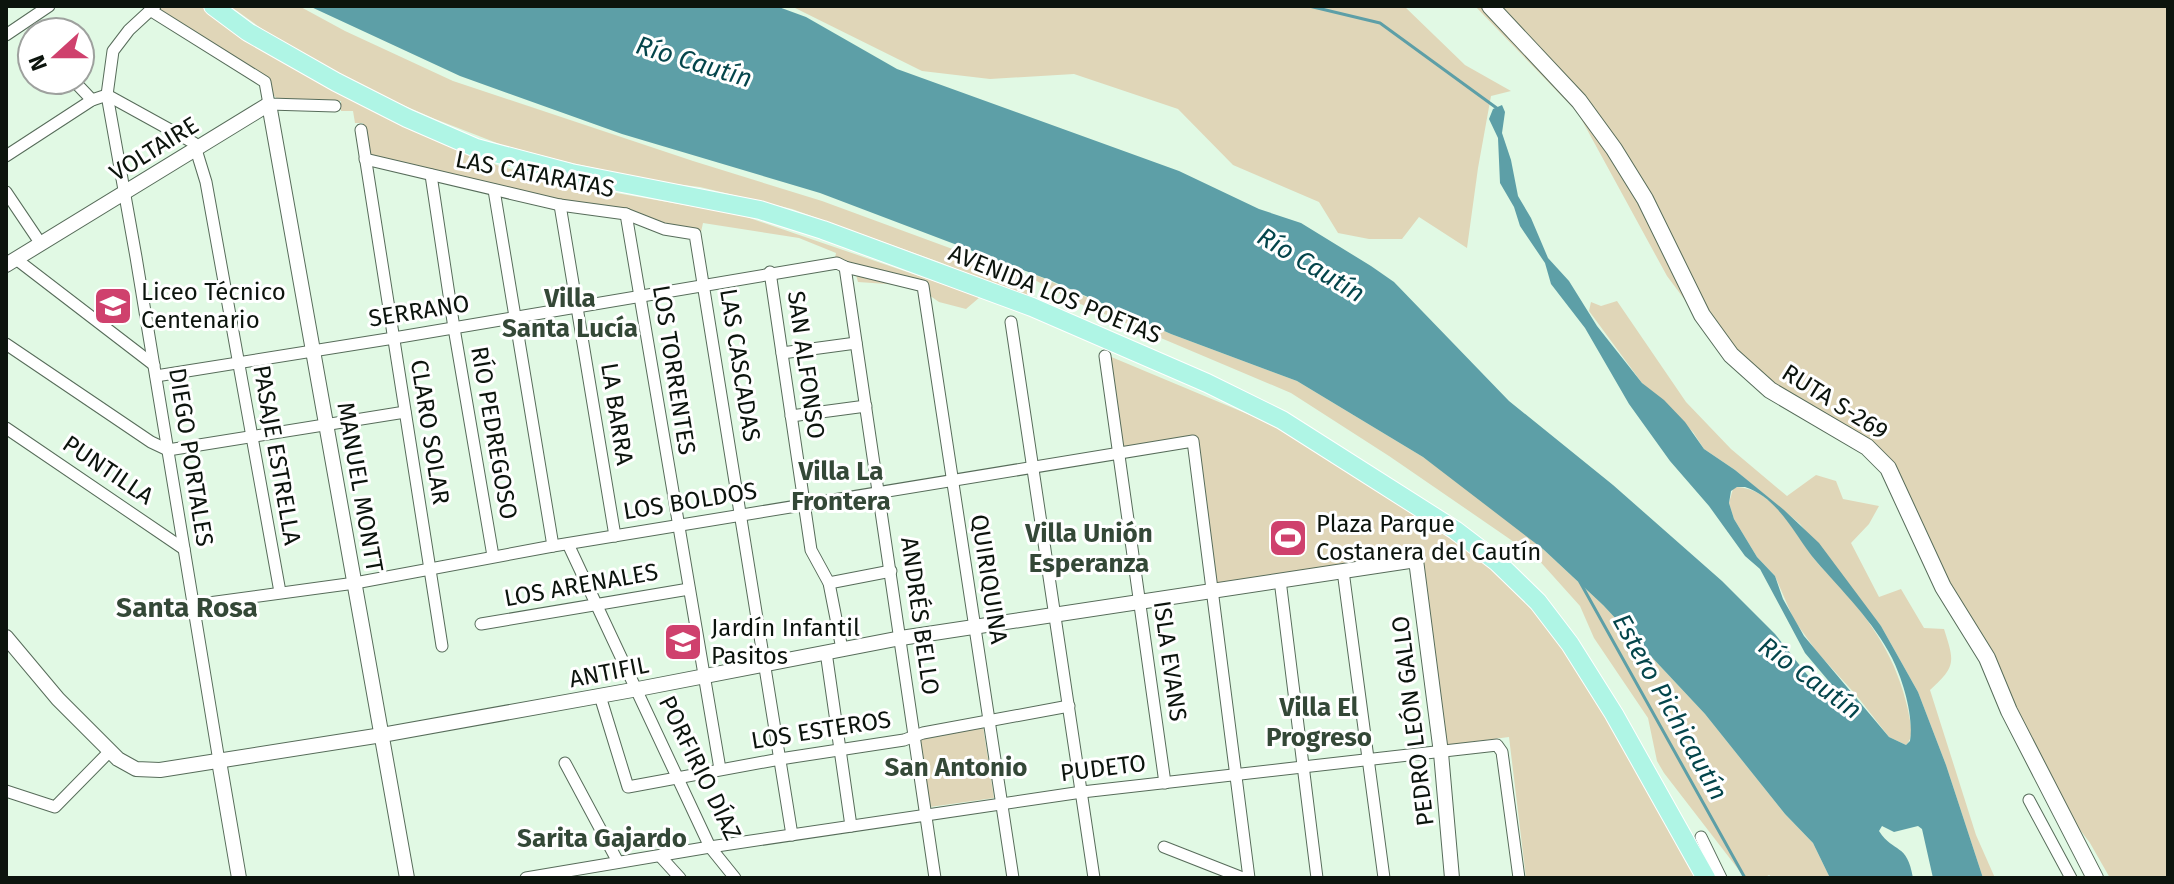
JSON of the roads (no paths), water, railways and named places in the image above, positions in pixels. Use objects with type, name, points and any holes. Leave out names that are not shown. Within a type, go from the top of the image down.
[{"type":"main road","name":"AVENIDA LOS POETAS","points":[[213,6],[248,32],[313,69],[456,140],[508,158],[760,210],[823,230],[1032,307],[1207,383],[1282,420],[1455,530],[1497,562],[1538,602],[1570,644],[1614,714],[1706,878]]},
{"type":"main road","name":"RUTA S-269","points":[[1490,6],[1579,101],[1614,149],[1645,199],[1702,315],[1726,349],[1770,390],[1867,447],[1888,468],[1943,587],[1987,658],[2009,711],[2095,878]]},
{"type":"street","points":[[6,35],[49,6]]},
{"type":"street","points":[[153,8],[265,82],[269,104],[335,106]]},
{"type":"street","name":"DIEGO PORTALES","points":[[153,8],[129,30],[113,51],[107,95],[239,878]]},
{"type":"street","points":[[6,156],[92,100],[107,95],[187,137],[197,148]]},
{"type":"street","points":[[88,96],[92,100]]},
{"type":"street","name":"VOLTAIRE","points":[[11,262],[269,104]]},
{"type":"street","name":"MANUEL MONTT","points":[[269,104],[407,878]]},
{"type":"street","name":"CLARO SOLAR","points":[[361,130],[442,646]]},
{"type":"street","name":"PASAJE ESTRELLA","points":[[197,148],[280,592]]},
{"type":"street","name":"LAS CATARATAS","points":[[365,159],[560,205],[626,214],[664,229],[695,234]]},
{"type":"street","name":"RÍO PEDREGOSO","points":[[431,175],[493,556]]},
{"type":"street","points":[[494,190],[553,546]]},
{"type":"street","points":[[6,192],[41,244]]},
{"type":"street","name":"LA BARRA","points":[[560,205],[615,536]]},
{"type":"street","name":"LOS TORRENTES","points":[[626,214],[720,769]]},
{"type":"street","name":"LAS CASCADAS","points":[[695,234],[792,835]]},
{"type":"street","points":[[11,262],[155,370]]},
{"type":"street","name":"SERRANO","points":[[155,370],[238,362],[394,338],[837,263],[923,286]]},
{"type":"street","name":"ANDRÉS BELLO","points":[[845,267],[935,878]]},
{"type":"street","name":"SAN ALFONSO","points":[[770,272],[811,550],[829,583],[842,649]]},
{"type":"street","name":"QUIRIQUINA","points":[[923,286],[1013,878]]},
{"type":"street","points":[[1011,322],[1094,878]]},
{"type":"street","points":[[782,353],[856,343]]},
{"type":"street","points":[[6,344],[151,442],[168,450],[405,412]]},
{"type":"street","name":"ISLA EVANS","points":[[1105,356],[1165,783]]},
{"type":"street","points":[[791,416],[866,406]]},
{"type":"street","name":"PUNTILLA","points":[[6,428],[184,549]]},
{"type":"street","name":"LOS BOLDOS","points":[[194,605],[355,583],[493,556],[1193,441],[1212,591]]},
{"type":"street","name":"PORFIRIO DÍAZ","points":[[568,544],[710,847],[735,878]]},
{"type":"street","name":"ANTIFIL","points":[[6,637],[58,699],[110,751],[124,763],[144,770],[382,735],[901,638],[1416,560]]},
{"type":"street","name":"PEDRO LEÓN GALLO","points":[[1416,560],[1441,753],[1452,878]]},
{"type":"street","points":[[829,583],[891,571]]},
{"type":"street","points":[[1343,571],[1384,878]]},
{"type":"street","points":[[1280,580],[1317,878]]},
{"type":"street","name":"LOS ARENALES","points":[[481,624],[689,589]]},
{"type":"street","points":[[1212,591],[1249,878]]},
{"type":"street","points":[[826,652],[851,826]]},
{"type":"street","name":"LOS ESTEROS","points":[[600,696],[628,787],[678,776],[904,740],[915,735],[1069,706]]},
{"type":"street","name":"PUDETO","points":[[526,878],[710,847],[1082,792],[1497,745],[1502,752],[1519,878]]},
{"type":"street","points":[[6,791],[55,807],[110,751]]},
{"type":"street","points":[[565,763],[618,862]]},
{"type":"street","points":[[2029,800],[2071,878]]},
{"type":"street","points":[[1701,837],[1721,878]]},
{"type":"street","points":[[1164,847],[1243,878]]},
{"type":"street","points":[[660,856],[680,878]]},
{"type":"water","name":"Río Cautín","points":[[309,6],[776,6],[806,17],[897,69],[1179,171],[1259,209],[1301,223],[1394,282],[1509,401],[1613,485],[1722,581],[1775,634],[1824,696],[1832,697],[1832,685],[1805,653],[1760,569],[1745,556],[1709,506],[1670,461],[1629,404],[1585,328],[1551,284],[1545,263],[1520,226],[1514,207],[1500,183],[1498,138],[1489,119],[1493,109],[1502,105],[1505,112],[1502,133],[1518,196],[1548,258],[1569,281],[1597,326],[1642,383],[1685,422],[1704,449],[1784,510],[1819,543],[1881,626],[1918,692],[1983,878],[1933,878],[1922,829],[1918,826],[1894,832],[1882,826],[1879,831],[1904,853],[1913,878],[1830,878],[1813,843],[1785,814],[1705,714],[1603,605],[1543,549],[1423,457],[1297,381],[1171,334],[1052,281],[820,193],[622,134],[460,76]],"holes":[[[1745,487],[1757,492],[1777,509],[1885,645],[1907,699],[1911,731],[1910,741],[1906,745],[1889,737],[1804,636],[1783,599],[1775,576],[1757,557],[1734,519],[1729,503],[1731,491]]]},
{"type":"waterway","points":[[1309,6],[1380,23],[1498,109]]},
{"type":"waterway","name":"Estero Pichicautín","points":[[1580,582],[1745,878]]},
{"type":"place","name":"Liceo Técnico Centenario","points":[[113,306]]},
{"type":"place","name":"Plaza Parque Costanera del Cautín","points":[[1288,538]]},
{"type":"place","name":"Jardín Infantil Pasitos","points":[[683,642]]},
{"type":"district","name":"Villa Santa Lucía","points":[[570,313]]},
{"type":"district","name":"Villa La Frontera","points":[[841,486]]},
{"type":"district","name":"Villa Unión Esperanza","points":[[1089,548]]},
{"type":"district","name":"Santa Rosa","points":[[187,607]]},
{"type":"district","name":"Villa El Progreso","points":[[1319,722]]},
{"type":"district","name":"San Antonio","points":[[956,767]]},
{"type":"district","name":"Sarita Gajardo","points":[[602,838]]}]
